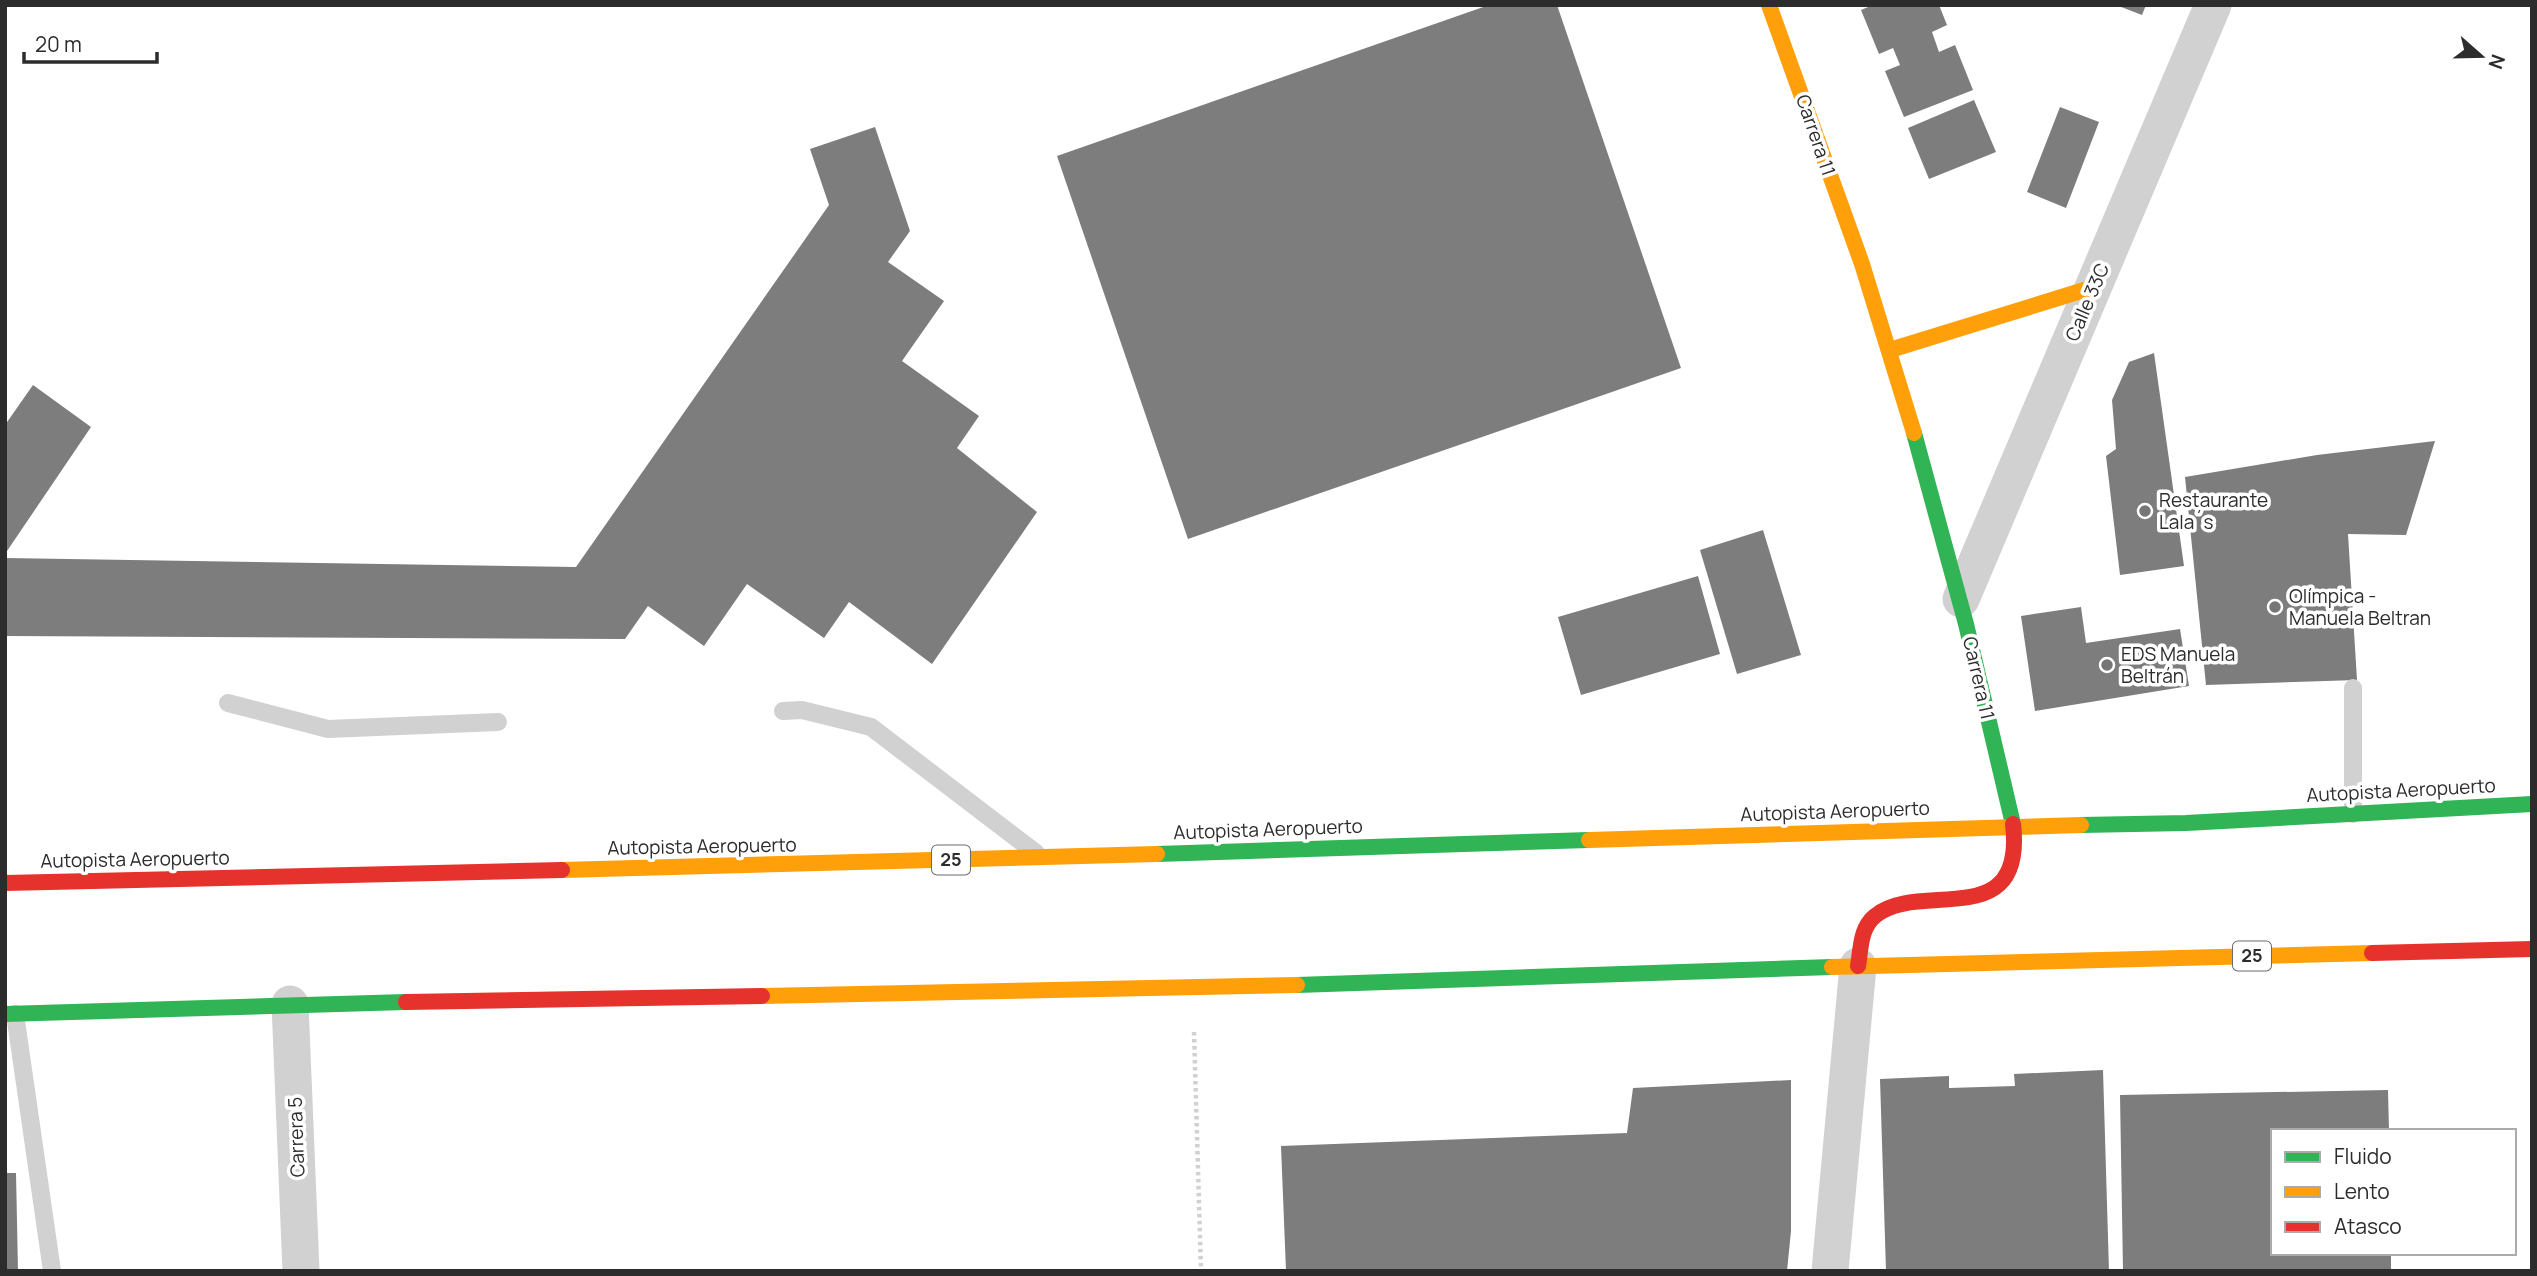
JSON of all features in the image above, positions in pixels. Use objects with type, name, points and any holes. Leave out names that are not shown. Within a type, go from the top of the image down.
[{"type":"main road","name":"Carrera 11","points":[[1769,5],[1890,350],[1961,599],[2014,826],[2012,866],[2000,884],[1992,890],[1968,898],[1932,902],[1879,914],[1865,927],[1858,966]]},
{"type":"main road","points":[[1890,350],[2094,286]]},
{"type":"main road","name":"Autopista Aeropuerto","points":[[5,883],[2186,823],[2532,804]]},
{"type":"main road","name":"25","points":[[10,1014],[290,1004],[1193,989],[1858,966],[2532,949]]},
{"type":"street","name":"Calle 33C","points":[[1961,599],[2213,5]]},
{"type":"street","name":"Carrera 11","points":[[1830,1271],[1858,966]]},
{"type":"street","name":"Carrera 5","points":[[290,1004],[301,1271]]},
{"type":"lane","points":[[2353,688],[2353,814]]},
{"type":"lane","points":[[228,703],[328,729],[499,722]]},
{"type":"lane","points":[[783,710],[802,710],[871,727],[890,738],[1041,856]]},
{"type":"lane","points":[[10,1014],[52,1271]]},
{"type":"path","points":[[1193,989],[1201,1271]]},
{"type":"building","points":[[1489,5],[1557,5],[1681,368],[1188,539],[1057,156]]},
{"type":"building","points":[[1873,5],[1939,5],[1947,25],[1932,32],[1939,52],[1955,45],[1973,90],[1904,117],[1885,71],[1900,65],[1893,48],[1879,54],[1861,10]]},
{"type":"building","points":[[2116,5],[2146,5],[2142,15]]},
{"type":"building","points":[[1974,100],[1996,152],[1929,179],[1908,128]]},
{"type":"building","points":[[2060,107],[2099,122],[2066,208],[2027,192]]},
{"type":"building","points":[[875,127],[910,231],[888,262],[944,301],[902,361],[979,416],[957,448],[1037,512],[932,664],[849,602],[824,638],[747,584],[704,646],[648,606],[625,639],[5,636],[5,558],[576,567],[829,205],[810,149]]},
{"type":"building","name":"Restaurante Lala´s","points":[[2154,353],[2184,566],[2120,575],[2106,456],[2116,449],[2112,400],[2129,362]]},
{"type":"building","points":[[33,385],[91,427],[5,554],[5,425]]},
{"type":"building","name":"Olímpica - Manuela Beltran","points":[[2435,441],[2406,535],[2348,534],[2357,680],[2206,685],[2185,477],[2317,455]]},
{"type":"building","points":[[1763,530],[1801,655],[1737,674],[1700,550]]},
{"type":"building","points":[[1698,576],[1720,654],[1581,695],[1558,617]]},
{"type":"building","name":"EDS Manuela Beltrán","points":[[2081,607],[2086,643],[2180,629],[2189,686],[2035,711],[2021,616]]},
{"type":"building","points":[[2103,1070],[2109,1271],[1886,1271],[1880,1079],[1949,1076],[1949,1088],[2015,1086],[2014,1074]]},
{"type":"building","points":[[1791,1080],[1791,1231],[1787,1271],[1286,1271],[1281,1146],[1627,1133],[1633,1088]]},
{"type":"building","points":[[2388,1090],[2389,1129],[2271,1129],[2271,1255],[2391,1255],[2391,1271],[2123,1271],[2120,1095]]},
{"type":"building","points":[[5,1173],[16,1173],[18,1271],[5,1271]]},
{"type":"traffic: fast","points":[[1914,433],[1966,624],[2013,824]]},
{"type":"traffic: fast","points":[[2081,825],[2186,823],[2532,804]]},
{"type":"traffic: fast","points":[[1157,854],[1589,840]]},
{"type":"traffic: fast","points":[[1297,985],[1832,967]]},
{"type":"traffic: fast","points":[[5,1014],[406,1002]]},
{"type":"traffic: slow","points":[[1769,5],[1862,264],[1914,433]]},
{"type":"traffic: slow","points":[[1890,350],[2094,287]]},
{"type":"traffic: slow","points":[[1589,840],[2081,825]]},
{"type":"traffic: slow","points":[[562,870],[1157,854]]},
{"type":"traffic: slow","points":[[1832,967],[2372,953]]},
{"type":"traffic: slow","points":[[762,996],[1297,985]]},
{"type":"traffic: jam","points":[[1858,966],[1866,926],[1875,916],[1894,906],[1965,898],[1987,892],[2003,880],[2013,858],[2013,824]]},
{"type":"traffic: jam","points":[[5,883],[562,870]]},
{"type":"traffic: jam","points":[[2372,953],[2532,949]]},
{"type":"traffic: jam","points":[[406,1002],[762,996]]},
{"type":"place","name":"Restaurante Lala´s","points":[[2145,511]]},
{"type":"place","name":"Olímpica - Manuela Beltran","points":[[2275,607]]},
{"type":"place","name":"EDS Manuela Beltrán","points":[[2107,665]]}]
